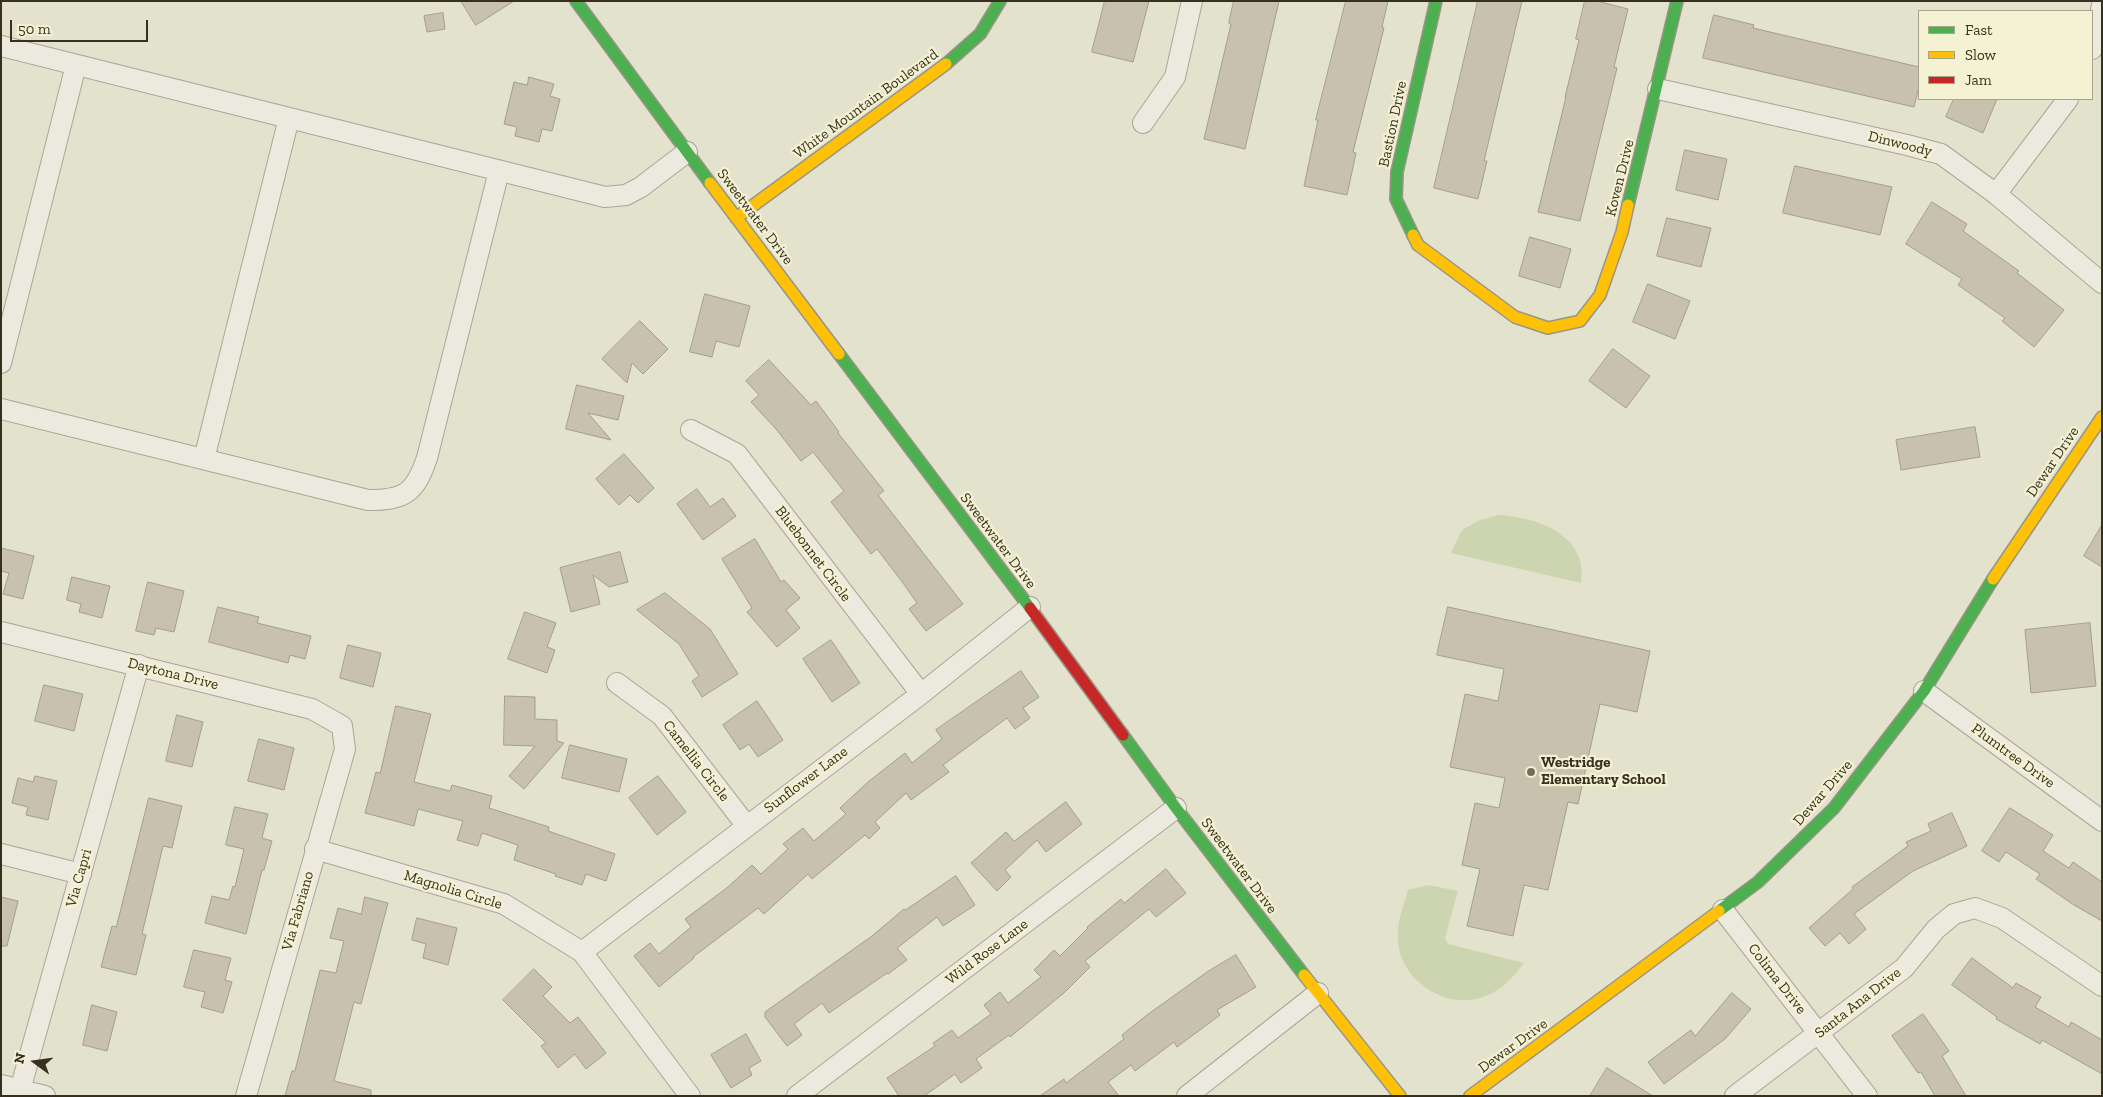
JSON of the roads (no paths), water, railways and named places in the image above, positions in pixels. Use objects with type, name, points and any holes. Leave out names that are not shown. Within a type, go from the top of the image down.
[{"type":"street","name":"Sweetwater Drive","points":[[576,1],[736,218],[1030,608],[1176,808],[1400,1096]]},
{"type":"street","name":"White Mountain Boulevard","points":[[736,218],[954,58],[980,34],[1000,1]]},
{"type":"street","points":[[1143,123],[1175,76],[1192,1]]},
{"type":"street","name":"Bastion Drive","points":[[1436,1],[1397,172],[1396,199],[1418,245],[1515,317],[1548,328]]},
{"type":"street","name":"Koven Drive","points":[[1548,328],[1580,321],[1600,296],[1622,232],[1658,89],[1677,1]]},
{"type":"street","points":[[2093,45],[2102,5]]},
{"type":"street","points":[[1,46],[605,197],[626,195],[641,187],[687,152]]},
{"type":"street","points":[[1,363],[76,65]]},
{"type":"street","name":"Dinwoody","points":[[1658,89],[1897,142],[1941,154],[1996,194],[2102,283]]},
{"type":"street","points":[[1996,194],[2067,100]]},
{"type":"street","points":[[204,459],[289,118]]},
{"type":"street","points":[[1,409],[368,500],[388,500],[402,496],[414,487],[421,477],[427,458],[499,171]]},
{"type":"street","name":"Dewar Drive","points":[[1470,1096],[1723,910],[1758,882],[1834,808],[1924,692],[2005,560],[2095,441],[2102,417]]},
{"type":"street","name":"Bluebonnet Circle","points":[[691,430],[737,454],[921,694]]},
{"type":"street","name":"Sunflower Lane","points":[[582,952],[921,694],[1030,608]]},
{"type":"street","name":"Daytona Drive","points":[[1,632],[139,665],[312,710],[342,726]]},
{"type":"street","name":"Via Capri","points":[[11,1088],[80,874],[139,665]]},
{"type":"street","name":"Camellia Circle","points":[[617,683],[662,716],[746,826]]},
{"type":"street","name":"Plumtree Drive","points":[[1924,692],[2102,822]]},
{"type":"street","name":"Via Fabriano","points":[[246,1096],[345,749],[342,726]]},
{"type":"street","name":"Wild Rose Lane","points":[[797,1096],[1176,808]]},
{"type":"street","name":"Magnolia Circle","points":[[315,849],[504,904],[582,952],[690,1096]]},
{"type":"street","points":[[1,854],[80,874]]},
{"type":"street","name":"Santa Ana Drive","points":[[1735,1096],[1904,968],[1936,929],[1954,914],[1975,908],[2002,918],[2102,986]]},
{"type":"street","name":"Colima Drive","points":[[1723,910],[1867,1096]]},
{"type":"street","points":[[1187,1096],[1318,993]]},
{"type":"street","points":[[11,1088],[45,1096]]},
{"type":"place","name":"Westridge Elementary School","points":[[1531,772]]}]
